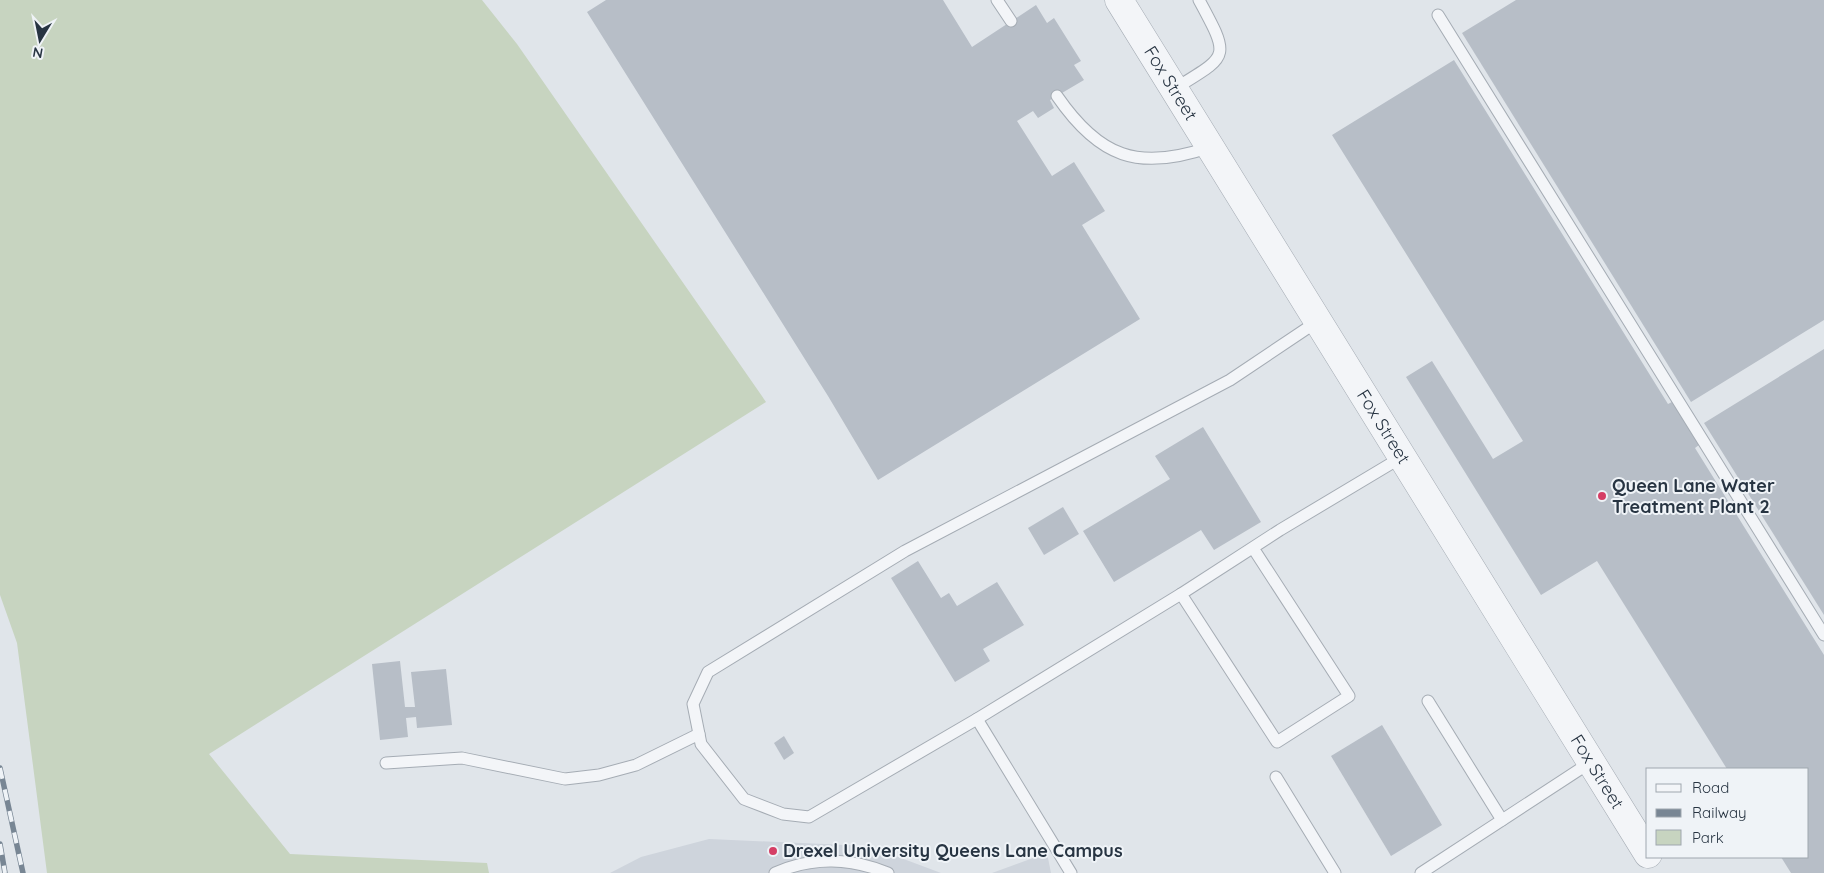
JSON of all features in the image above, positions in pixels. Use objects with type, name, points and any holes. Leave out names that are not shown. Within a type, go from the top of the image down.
[{"type":"street","name":"Fox Street","points":[[1119,0],[1646,850]]},
{"type":"street","name":"Fox Street","points":[[1651,858],[1660,873]]},
{"type":"lane","points":[[997,0],[1011,21]]},
{"type":"lane","points":[[1174,88],[1216,62],[1220,55],[1221,46],[1199,0]]},
{"type":"lane","points":[[1438,16],[1824,635]]},
{"type":"lane","points":[[1057,96],[1074,121],[1090,137],[1116,151],[1138,157],[1158,159],[1189,154],[1210,147]]},
{"type":"lane","points":[[1318,321],[1230,380],[905,551],[708,672],[693,704],[701,744],[744,799],[784,814],[809,818],[977,719],[1402,457]]},
{"type":"lane","points":[[1182,594],[1277,742],[1349,696],[1253,548]]},
{"type":"lane","points":[[1428,702],[1502,820]]},
{"type":"lane","points":[[977,719],[1072,873]]},
{"type":"lane","points":[[386,763],[462,758],[565,779],[599,774],[636,765],[699,734]]},
{"type":"lane","points":[[1421,873],[1590,762]]},
{"type":"lane","points":[[1276,777],[1335,873]]},
{"type":"lane","points":[[775,873],[788,867],[827,860],[865,864],[888,873]]},
{"type":"lane","points":[[1438,862],[1444,873]]},
{"type":"shaded area","name":"Drexel University Queens Lane Campus","points":[[709,839],[869,846],[941,873],[610,873],[641,857]]},
{"type":"shaded area","name":"Drexel University Queens Lane Campus","points":[[1047,853],[1051,873],[992,873]]},
{"type":"green space","points":[[0,0],[482,0],[517,44],[766,402],[209,754],[290,854],[487,863],[489,873],[47,873],[17,643],[0,595]]},
{"type":"building","points":[[606,0],[943,0],[972,47],[1036,5],[1047,23],[1054,18],[1081,61],[1074,65],[1084,80],[1050,100],[1054,108],[1038,118],[1033,111],[1017,121],[1052,176],[1074,162],[1105,211],[1082,225],[1140,319],[878,480],[828,396],[587,12]]},
{"type":"building","points":[[1516,0],[1824,0],[1824,320],[1691,402],[1462,33]]},
{"type":"building","name":"Queen Lane Water Treatment Plant 2","points":[[1454,60],[1668,404],[1672,402],[1699,445],[1695,448],[1824,655],[1824,873],[1791,873],[1782,858],[1809,858],[1809,768],[1726,768],[1597,561],[1541,595],[1406,377],[1432,361],[1493,459],[1523,441],[1332,135]]},
{"type":"building","points":[[1824,349],[1824,615],[1704,423]]},
{"type":"building","points":[[1203,427],[1261,522],[1214,550],[1201,530],[1114,582],[1083,531],[1170,479],[1155,456]]},
{"type":"building","points":[[1063,507],[1079,534],[1044,555],[1028,528]]},
{"type":"building","points":[[918,561],[941,598],[949,593],[957,606],[997,582],[1024,625],[983,649],[990,661],[955,682],[891,578]]},
{"type":"building","points":[[400,661],[405,707],[415,707],[411,672],[446,669],[452,725],[417,728],[416,717],[406,718],[408,737],[380,740],[372,664]]},
{"type":"building","points":[[1382,725],[1442,825],[1391,856],[1331,756]]},
{"type":"building","points":[[784,736],[794,753],[784,760],[774,743]]},
{"type":"railway","points":[[0,768],[23,873]]},
{"type":"railway","points":[[0,844],[5,873]]},
{"type":"place","name":"Queen Lane Water Treatment Plant 2","points":[[1602,496]]},
{"type":"place","name":"Drexel University Queens Lane Campus","points":[[773,851]]}]
